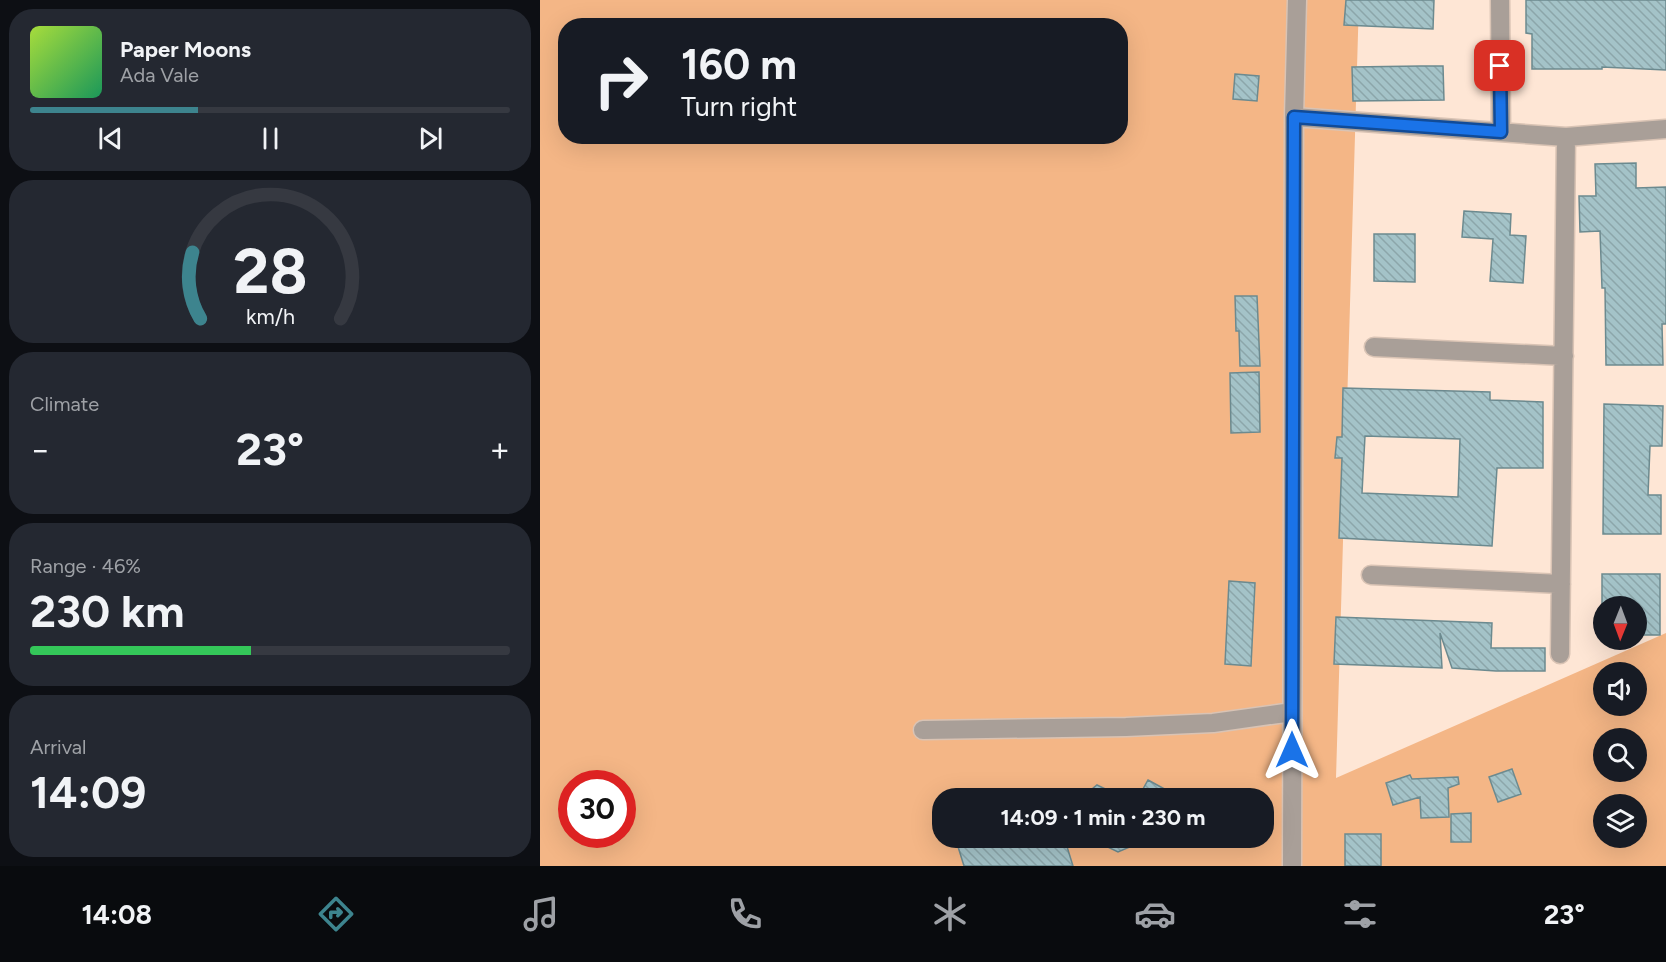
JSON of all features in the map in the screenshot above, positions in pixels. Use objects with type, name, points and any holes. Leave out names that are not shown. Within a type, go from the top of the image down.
[{"type":"street","points":[[1292,866],[1294,117],[1297,0]]},
{"type":"street","points":[[1500,0],[1501,132]]},
{"type":"street","points":[[1294,117],[1566,137],[1666,129]]},
{"type":"street","points":[[1560,654],[1566,137]]},
{"type":"street","points":[[1374,347],[1564,356]]},
{"type":"street","points":[[1371,575],[1561,584]]},
{"type":"street","points":[[923,730],[1126,727],[1213,723],[1292,712]]},
{"type":"shaded area","points":[[540,0],[1359,0],[1336,778],[1593,665],[1593,716],[1647,716],[1647,662],[1600,662],[1627,650],[1647,650],[1647,641],[1666,633],[1666,866],[540,866]]},
{"type":"building","points":[[1346,0],[1434,0],[1433,29],[1344,25]]},
{"type":"building","points":[[1526,0],[1666,0],[1666,70],[1602,67],[1602,69],[1532,69],[1532,34],[1526,33]]},
{"type":"building","points":[[1443,66],[1444,100],[1353,101],[1352,67]]},
{"type":"building","points":[[1235,74],[1259,76],[1257,101],[1233,99]]},
{"type":"building","points":[[1636,163],[1636,188],[1666,187],[1666,324],[1662,324],[1663,365],[1606,365],[1605,288],[1602,288],[1600,231],[1580,232],[1579,196],[1596,196],[1595,164]]},
{"type":"building","points":[[1464,211],[1511,214],[1510,235],[1526,236],[1523,283],[1490,281],[1493,239],[1462,237]]},
{"type":"building","points":[[1374,234],[1415,234],[1415,282],[1374,281]]},
{"type":"building","points":[[1235,296],[1257,296],[1260,366],[1240,366]]},
{"type":"building","points":[[1259,372],[1260,432],[1231,433],[1230,373]]},
{"type":"building","points":[[1343,388],[1490,392],[1490,400],[1543,402],[1543,468],[1497,468],[1492,546],[1339,538],[1342,458],[1335,458],[1337,437],[1342,437]],"holes":[[[1365,436],[1460,439],[1458,497],[1362,493]]]},
{"type":"building","points":[[1604,404],[1663,406],[1662,446],[1650,446],[1648,495],[1661,495],[1661,534],[1603,534]]},
{"type":"building","points":[[1602,574],[1660,574],[1660,635],[1647,635],[1647,596],[1602,596]]},
{"type":"building","points":[[1229,581],[1255,583],[1251,666],[1225,664]]},
{"type":"building","points":[[1336,617],[1492,623],[1491,648],[1545,648],[1545,671],[1452,668],[1440,633],[1442,668],[1334,664]]},
{"type":"building","points":[[1512,769],[1521,794],[1498,802],[1489,777]]},
{"type":"building","points":[[1410,775],[1412,779],[1458,777],[1459,784],[1448,788],[1449,817],[1421,818],[1420,797],[1393,805],[1386,783]]},
{"type":"building","points":[[1148,780],[1163,788],[1144,788]]},
{"type":"building","points":[[1471,813],[1471,842],[1451,842],[1451,814]]},
{"type":"building","points":[[1345,834],[1381,834],[1381,866],[1345,866]]},
{"type":"building","points":[[958,848],[1067,848],[1073,866],[964,866]]},
{"type":"building","points":[[1110,848],[1127,848],[1118,852]]},
{"type":"route","points":[[1292,750],[1294,117],[1501,132],[1500,66]]}]
